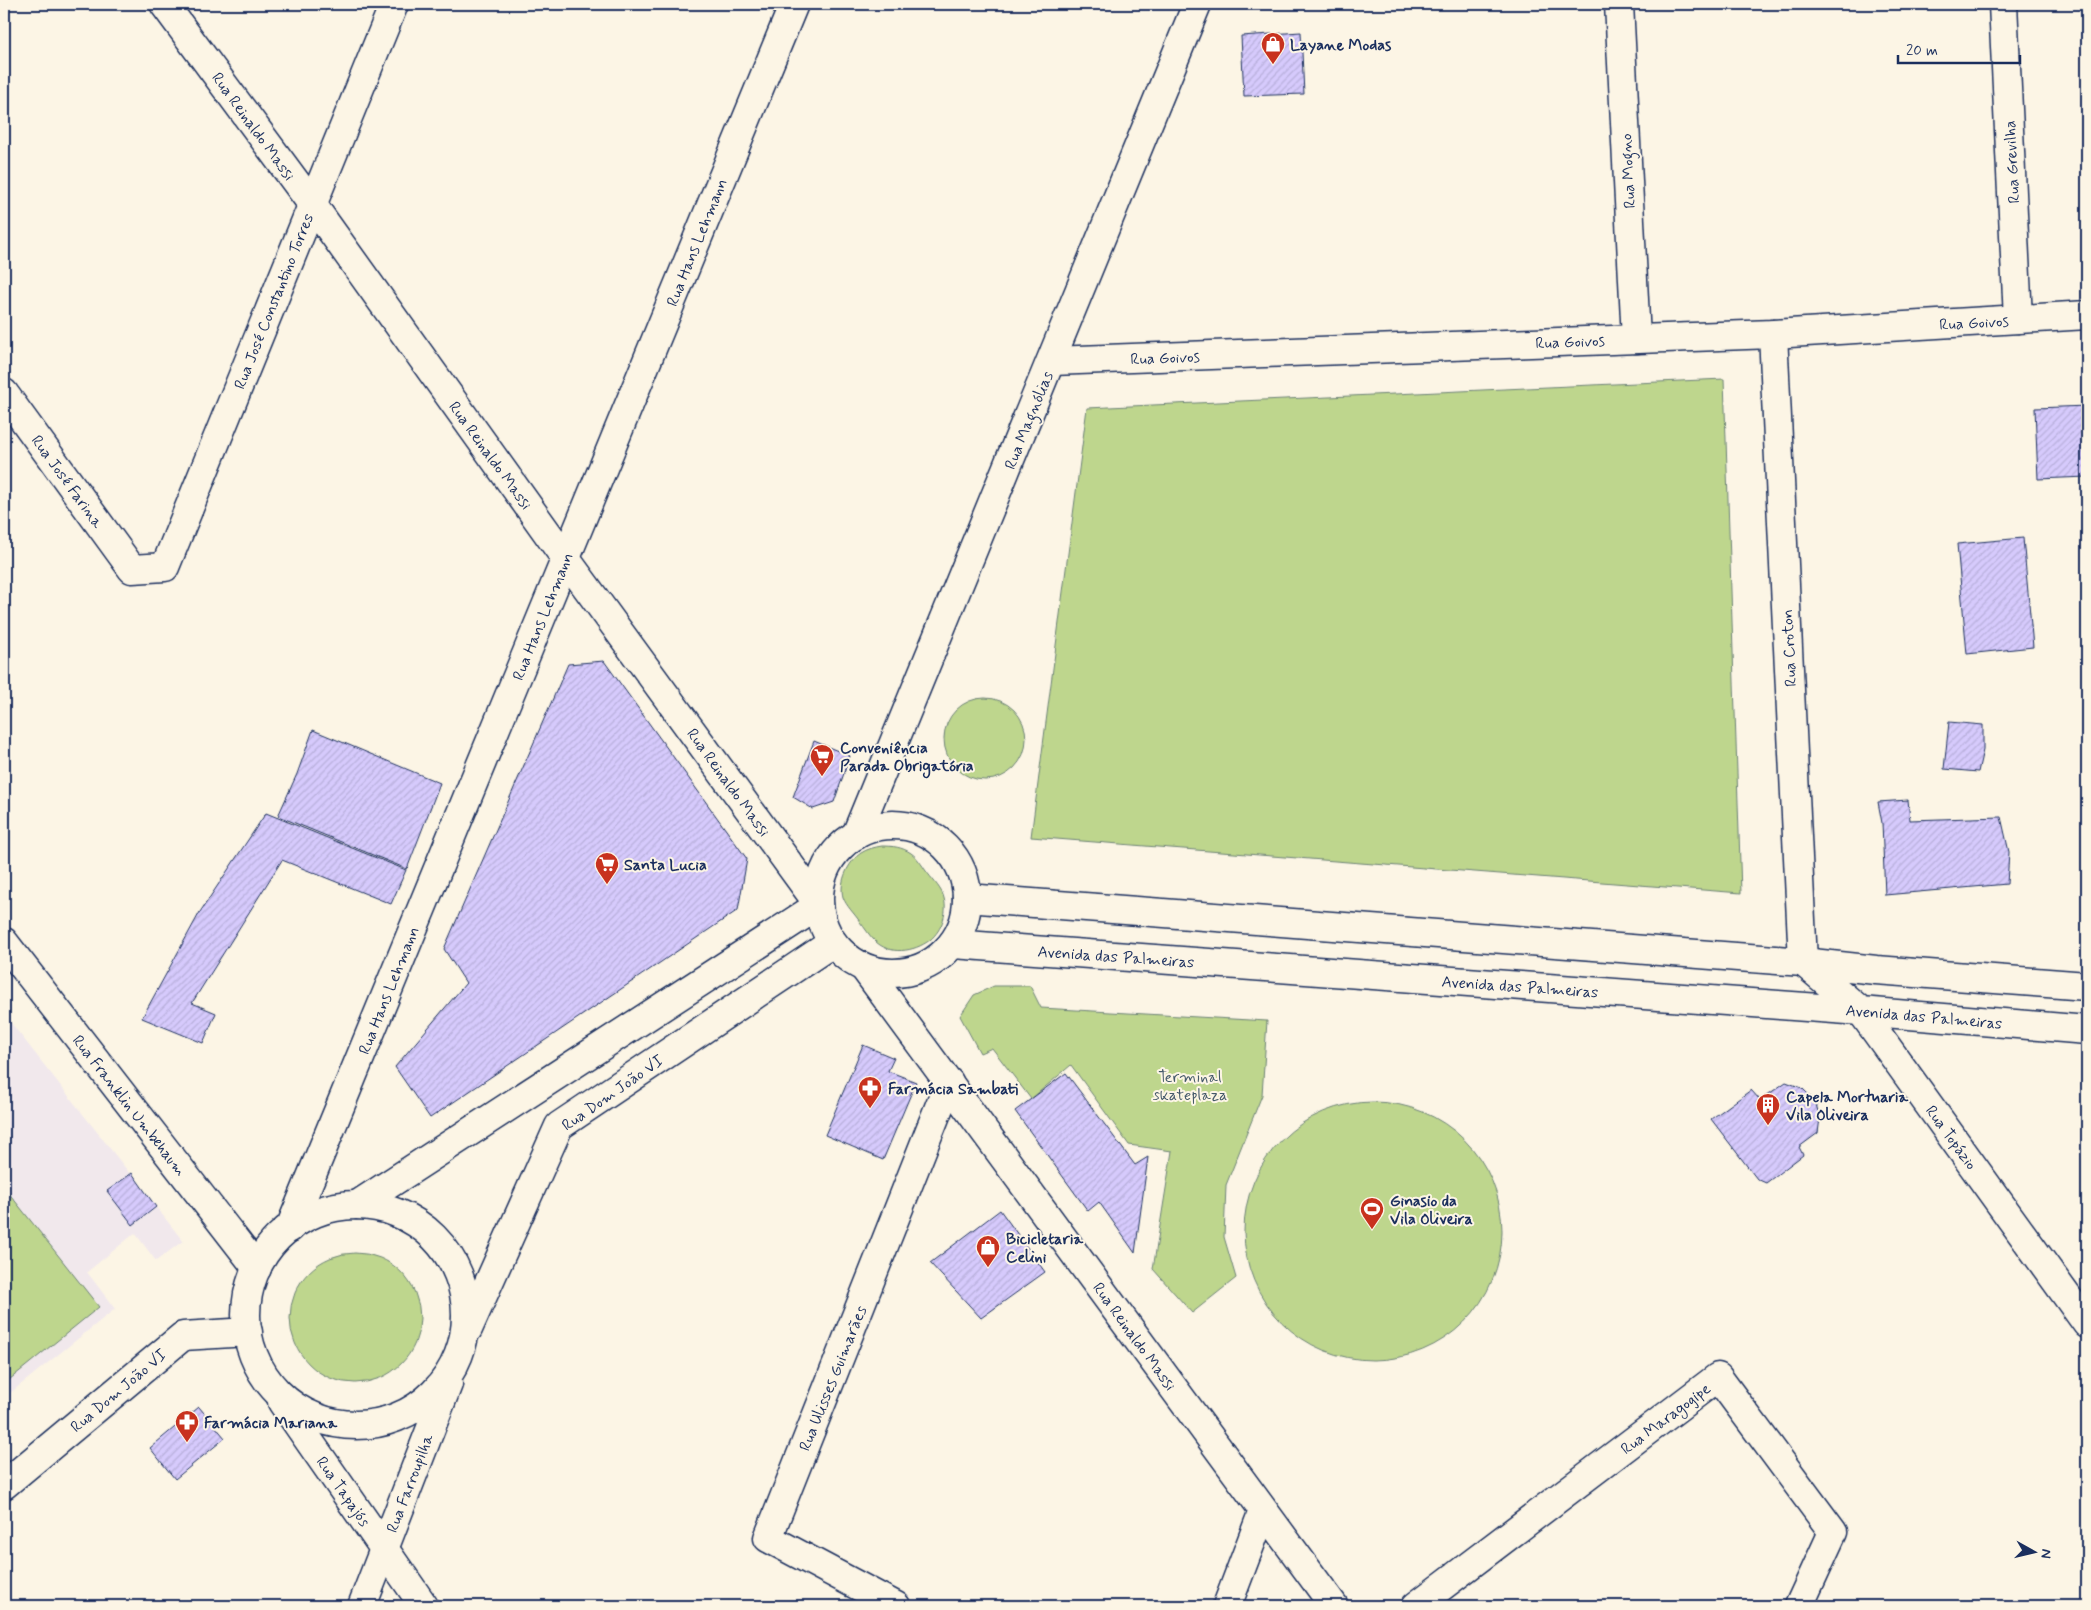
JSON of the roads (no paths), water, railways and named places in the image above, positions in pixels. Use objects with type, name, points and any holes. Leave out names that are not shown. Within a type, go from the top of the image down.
[{"type":"street","name":"Rua Reinaldo Massi","points":[[164,4],[312,204],[566,559],[818,905]]},
{"type":"street","name":"Rua José Constantino Torres","points":[[132,568],[165,568],[394,4]]},
{"type":"street","name":"Rua Hans Lehmann","points":[[290,1228],[794,4]]},
{"type":"street","name":"Rua Magnólias","points":[[856,835],[1197,4]]},
{"type":"street","name":"Rua Mogno","points":[[1619,4],[1636,339]]},
{"type":"street","name":"Rua Grevilha","points":[[2003,4],[2018,319]]},
{"type":"street","name":"Rua Goivos","points":[[1052,361],[1773,334],[2087,315]]},
{"type":"street","name":"Rua Croton","points":[[1773,334],[1804,962]]},
{"type":"street","name":"Rua José Farina","points":[[4,393],[132,568]]},
{"type":"street","points":[[898,825],[920,829],[939,840],[954,856],[964,876],[968,898],[961,930],[953,944],[935,961],[913,971],[889,974],[865,969],[847,958],[832,943],[823,925],[818,905],[820,884],[827,864],[840,848],[856,835],[876,826],[898,825]]},
{"type":"street","points":[[968,898],[1804,962],[1876,970],[2087,986]]},
{"type":"street","points":[[357,1205],[818,905]]},
{"type":"street","name":"Rua Franklin Umbehaum","points":[[4,942],[257,1268]]},
{"type":"street","name":"Rua Dom João VI","points":[[460,1350],[559,1126],[832,943]]},
{"type":"street","name":"Avenida das Palmeiras","points":[[953,944],[1861,1011],[2087,1030]]},
{"type":"street","name":"Rua Topázio","points":[[1804,962],[1861,1011],[2087,1324]]},
{"type":"street","name":"Rua Reinaldo Massi","points":[[865,969],[1334,1606]]},
{"type":"street","name":"Rua Ulisses Guimarães","points":[[896,1606],[768,1538],[949,1082]]},
{"type":"street","points":[[357,1205],[381,1207],[404,1216],[425,1229],[442,1246],[455,1267],[464,1290],[466,1315],[460,1350],[446,1380],[430,1398],[410,1412],[388,1421],[365,1425],[342,1425],[319,1420],[298,1409],[279,1394],[264,1376],[254,1355],[248,1332],[246,1311],[250,1289],[257,1268],[271,1246],[290,1228],[310,1215],[332,1208],[357,1205]]},
{"type":"street","name":"Rua Dom João VI","points":[[4,1485],[183,1336],[248,1332]]},
{"type":"street","name":"Rua Farroupilha","points":[[362,1606],[460,1350]]},
{"type":"street","name":"Rua Tapajós","points":[[264,1376],[424,1606]]},
{"type":"street","name":"Rua Maragogipe","points":[[1416,1606],[1718,1377],[1833,1532],[1799,1606]]},
{"type":"street","points":[[1227,1606],[1263,1511]]},
{"type":"place","name":"Layane Modas","points":[[1273,65]]},
{"type":"place","name":"Conveniência Parada Obrigatória","points":[[822,777]]},
{"type":"place","name":"Santa Lucia","points":[[607,885]]},
{"type":"place","name":"Farmácia Sambati","points":[[870,1109]]},
{"type":"place","name":"Capela Mortuaria Vila Oliveira","points":[[1768,1126]]},
{"type":"place","name":"Ginasio da Vila Oliveira","points":[[1372,1230]]},
{"type":"place","name":"Bicicletaria Celini","points":[[988,1268]]},
{"type":"place","name":"Farmácia Mariana","points":[[187,1443]]},
{"type":"park label","name":"Terminal skateplaza","points":[[1190,1085]]}]
